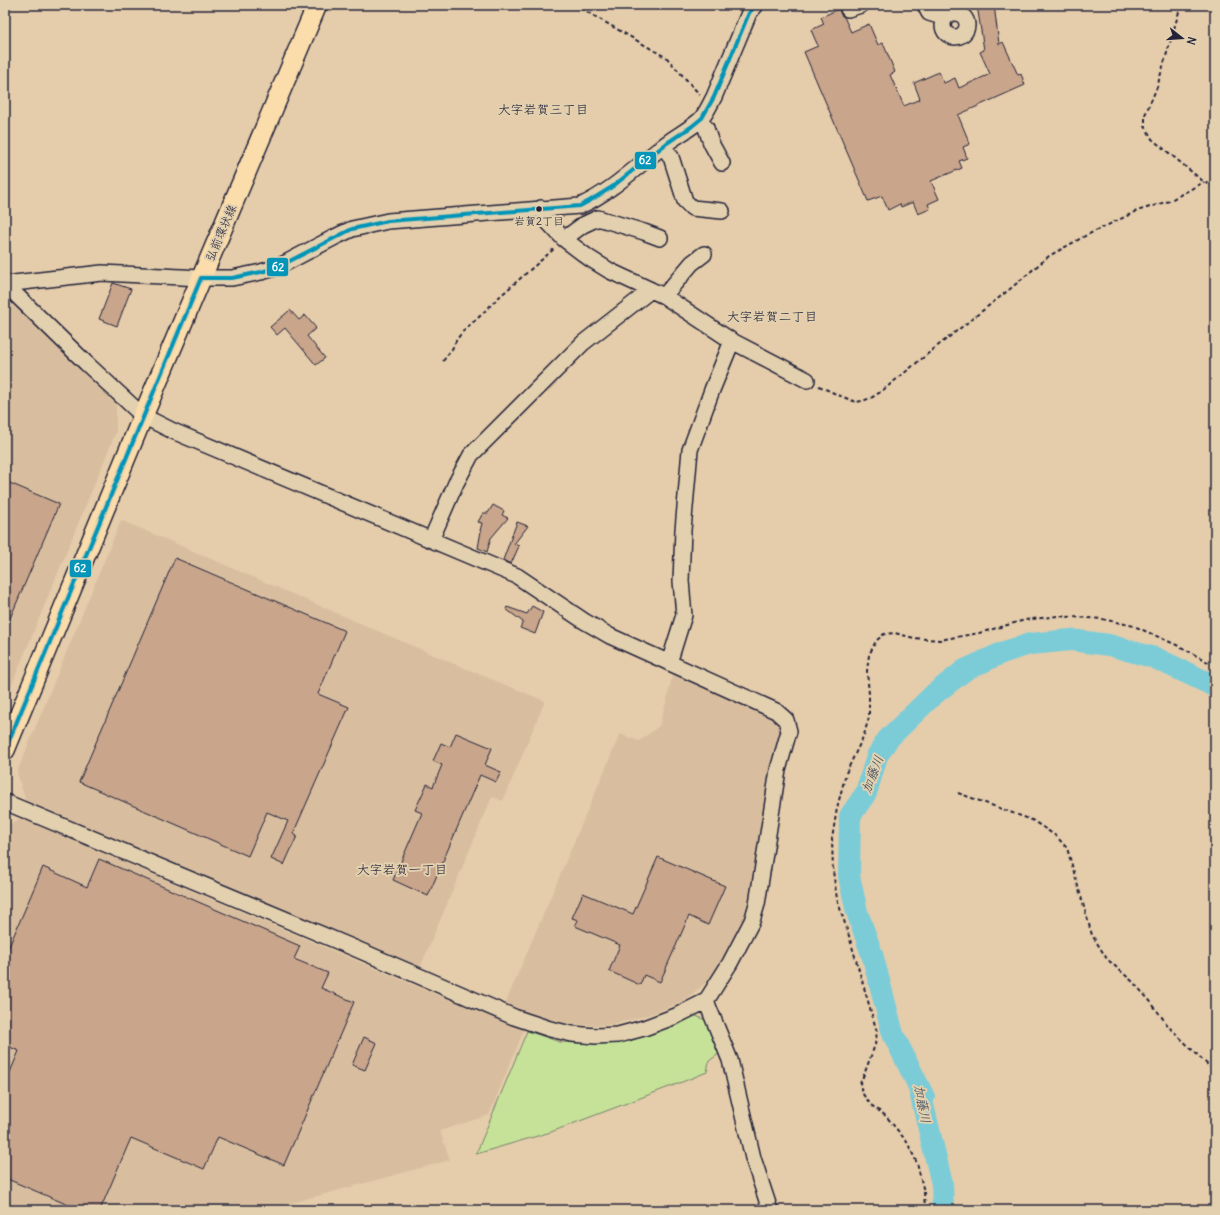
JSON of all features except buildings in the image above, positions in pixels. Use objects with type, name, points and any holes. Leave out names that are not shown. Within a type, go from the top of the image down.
[{"type":"main road","name":"弘前環状線","points":[[5,750],[143,416],[262,138],[317,5]]},
{"type":"street","points":[[5,284],[102,273],[232,278],[278,267],[352,229],[388,221],[580,206],[594,200],[611,188],[663,146],[700,120],[710,106],[749,13],[756,5]]},
{"type":"street","points":[[847,5],[848,9],[861,5]]},
{"type":"street","points":[[925,5],[929,13],[945,18]]},
{"type":"street","points":[[700,120],[706,128],[711,143],[722,163]]},
{"type":"street","points":[[663,146],[671,158],[685,201],[692,208],[722,211]]},
{"type":"street","points":[[541,208],[549,223],[564,239],[589,258],[610,271],[657,293],[732,341],[807,380]]},
{"type":"street","points":[[564,239],[583,225],[598,218],[660,238]]},
{"type":"street","points":[[431,540],[456,483],[471,455],[583,343],[657,293],[692,262],[704,254]]},
{"type":"street","points":[[5,284],[143,416],[173,431],[517,576],[604,633],[776,711],[786,720],[790,732],[778,770],[757,904],[752,921],[730,963],[706,1001],[676,1016],[644,1028],[618,1035],[596,1036],[572,1034],[550,1029],[514,1017],[347,945],[5,802]]},
{"type":"street","points":[[669,663],[684,615],[681,581],[683,530],[690,450],[732,341]]},
{"type":"street","points":[[706,1001],[730,1060],[753,1158],[770,1210]]},
{"type":"path","points":[[575,5],[667,58],[710,106]]},
{"type":"path","points":[[1181,5],[1156,87],[1145,115],[1145,126],[1152,139],[1204,182],[1215,187]]},
{"type":"path","points":[[807,380],[856,402],[871,398],[882,391],[1050,256],[1085,236],[1137,211],[1169,201],[1204,182]]},
{"type":"path","points":[[443,361],[465,329],[564,239]]},
{"type":"path","points":[[925,1210],[924,1192],[917,1162],[907,1142],[886,1116],[871,1105],[862,1093],[860,1084],[875,1045],[877,1032],[837,899],[833,871],[832,839],[836,808],[846,773],[864,735],[869,717],[867,671],[869,655],[876,641],[884,634],[895,633],[914,638],[940,640],[1026,620],[1058,616],[1102,619],[1134,626],[1181,646],[1215,666]]},
{"type":"path","points":[[958,793],[1032,820],[1056,836],[1067,848],[1092,935],[1107,959],[1132,981],[1150,1001],[1169,1027],[1215,1072]]},
{"type":"shaded area","points":[[5,295],[76,365],[116,399],[116,432],[5,701]]},
{"type":"shaded area","points":[[121,520],[450,662],[545,701],[503,801],[492,797],[420,968],[26,803],[17,772]]},
{"type":"shaded area","points":[[673,672],[770,717],[776,721],[783,732],[769,779],[750,902],[745,921],[733,945],[714,975],[682,1002],[631,1020],[608,1025],[583,1025],[560,1022],[532,1015],[505,1004],[620,734],[639,741],[659,726]]},
{"type":"shaded area","points":[[21,818],[414,985],[524,1030],[489,1115],[440,1131],[450,1160],[266,1210],[5,1210],[5,827]]},
{"type":"green space","points":[[694,1015],[705,1020],[720,1053],[709,1061],[707,1072],[551,1132],[476,1154],[527,1031],[560,1042],[596,1044],[630,1041]]},
{"type":"waterway","name":"加藤川","points":[[943,1210],[942,1184],[919,1088],[924,1097],[893,1034],[872,954],[857,912],[849,876],[850,816],[866,793],[877,756],[888,739],[933,695],[965,670],[1004,652],[1030,644],[1071,640],[1109,645],[1155,658],[1215,687]]},
{"type":"transit line","name":"62","points":[[5,750],[201,278],[232,278],[278,267],[352,229],[388,221],[580,206],[612,187],[667,143],[702,118],[714,97],[749,13],[756,5]]},
{"type":"place","name":"岩賀2丁目","points":[[539,209]]},
{"type":"district","name":"大字岩賀三丁目","points":[[543,109]]},
{"type":"district","name":"大字岩賀二丁目","points":[[772,316]]},
{"type":"district","name":"大字岩賀一丁目","points":[[402,869]]}]
